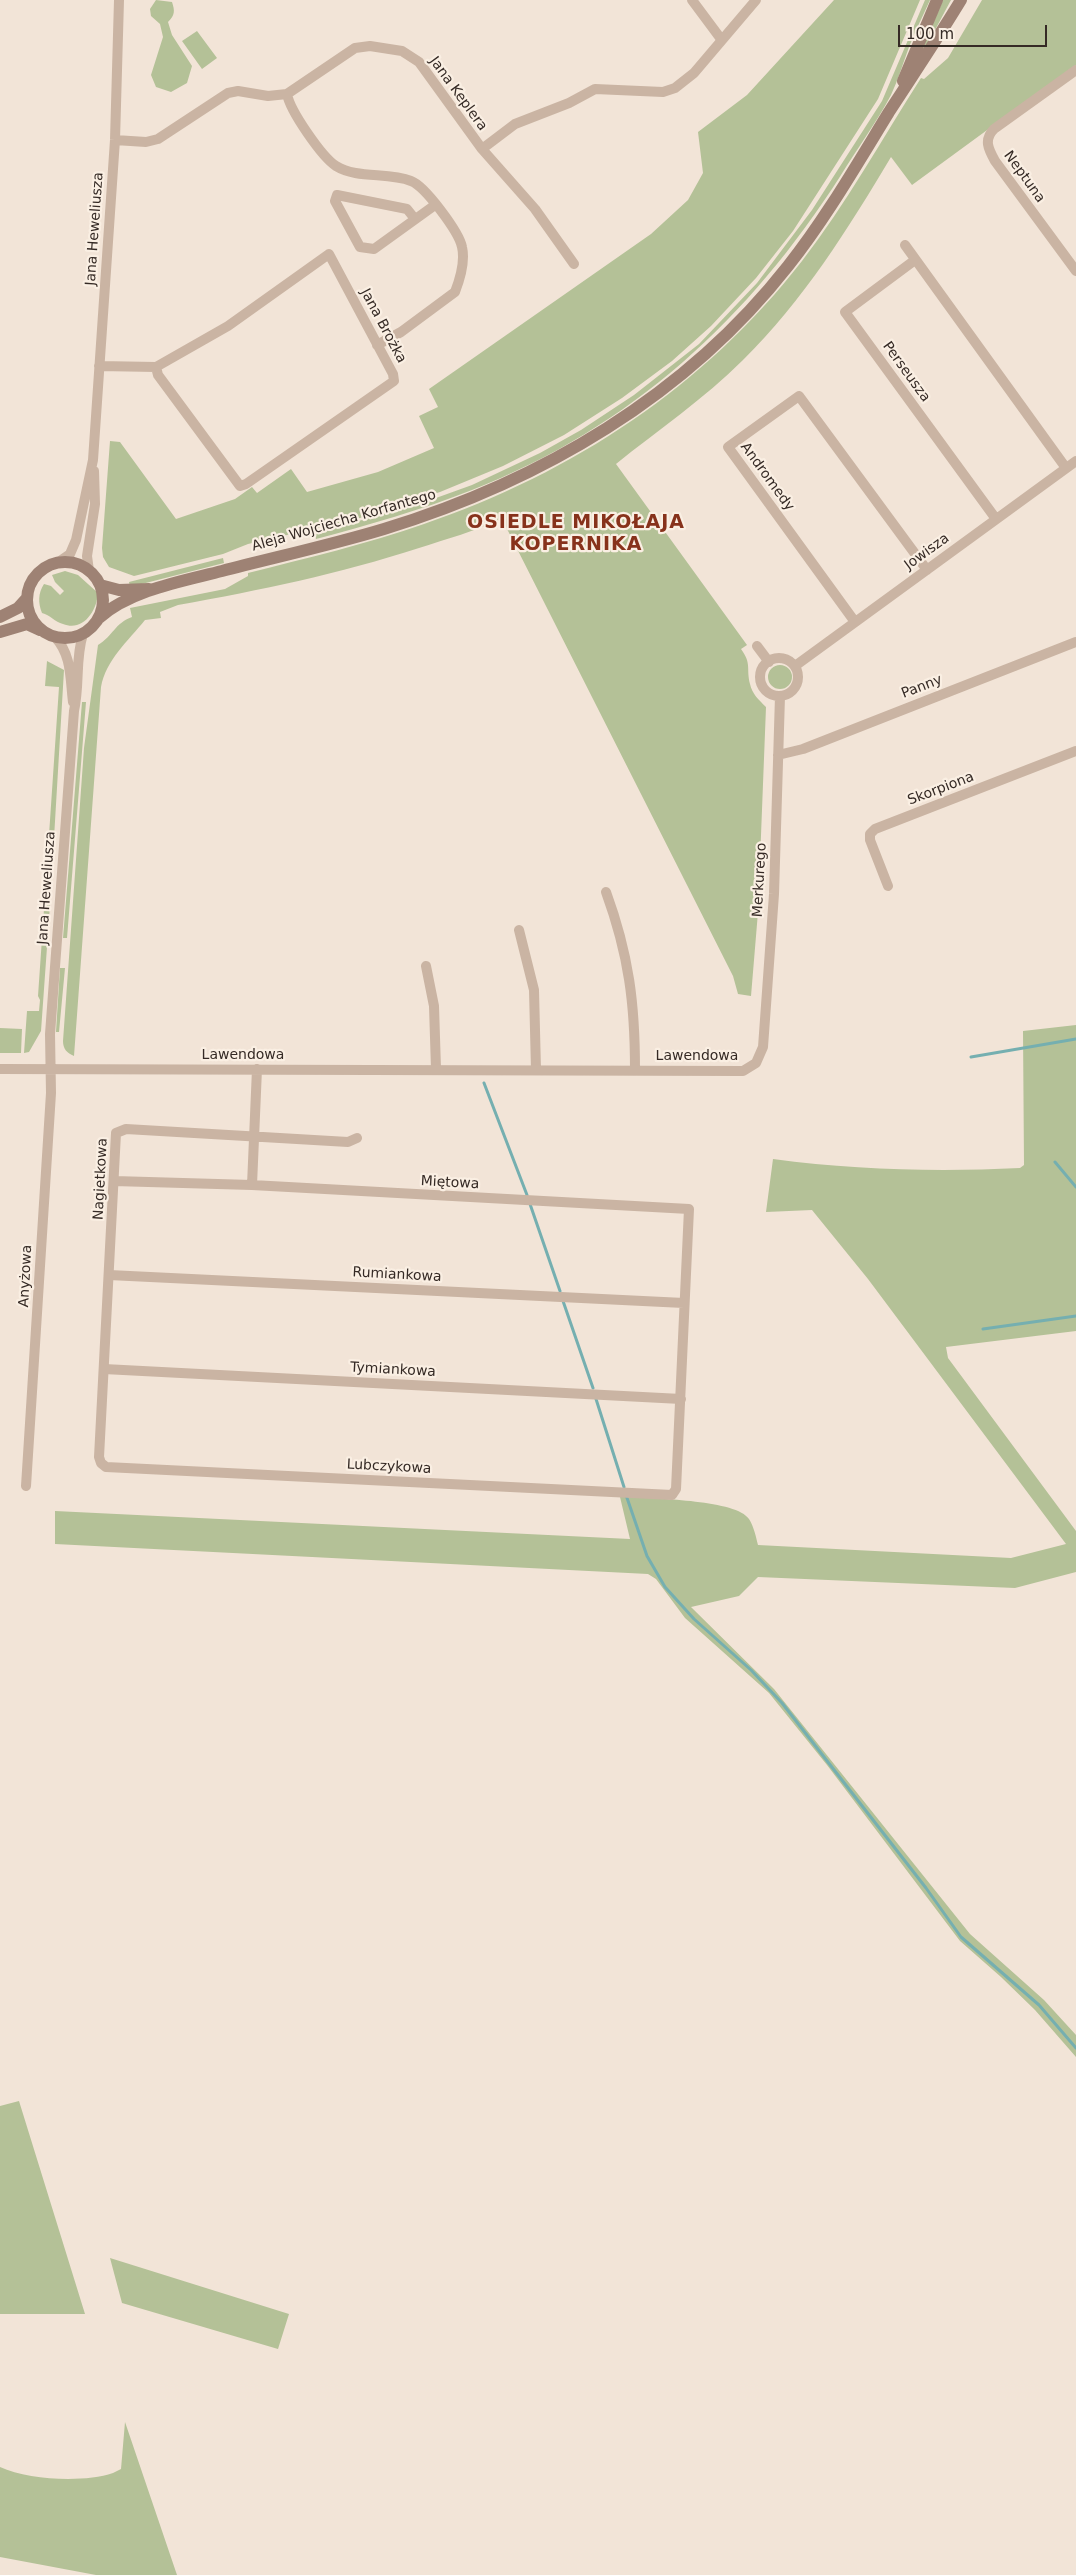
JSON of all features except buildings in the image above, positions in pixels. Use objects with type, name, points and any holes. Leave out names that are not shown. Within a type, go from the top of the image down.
[{"type":"main road","name":"Aleja Wojciecha Korfantego","points":[[890,111],[937,0]]},
{"type":"main road","name":"Aleja Wojciecha Korfantego","points":[[99,618],[113,608],[154,589],[360,535],[440,510],[518,478],[564,455],[614,424],[696,363],[767,292],[818,225],[961,0]]},
{"type":"main road","points":[[0,617],[18,608],[27,598],[35,577],[44,569],[57,563],[70,563],[89,571],[100,585],[103,602],[99,618],[83,634],[69,638],[55,637],[27,624],[0,632]]},
{"type":"main road","name":"Aleja Wojciecha Korfantego","points":[[100,585],[119,590],[154,589]]},
{"type":"main road","points":[[27,598],[30,615],[42,630]]},
{"type":"street","name":"Jana Heweliusza","points":[[89,571],[87,556],[95,496],[93,460],[115,140],[119,0]]},
{"type":"street","points":[[692,0],[721,39]]},
{"type":"street","points":[[482,149],[516,124],[569,103],[595,89],[663,92],[675,88],[694,72],[756,0]]},
{"type":"street","name":"Jana Keplera","points":[[287,94],[355,48],[370,46],[402,51],[419,62],[482,149],[535,209],[574,264]]},
{"type":"street","name":"Neptuna","points":[[1076,70],[994,130],[988,137],[987,144],[995,161],[1076,271]]},
{"type":"street","points":[[115,140],[146,142],[158,139],[228,93],[238,91],[268,96],[287,94],[293,111],[324,154],[337,167],[411,180],[426,192],[459,238],[462,247],[456,292],[401,332],[377,345]]},
{"type":"street","points":[[415,219],[408,210],[337,195],[335,201],[360,247],[366,249],[374,249],[435,205]]},
{"type":"street","points":[[905,245],[1066,468]]},
{"type":"street","name":"Jana Brożka","points":[[329,254],[393,374],[394,381],[389,386],[352,408],[246,484],[240,486],[158,375],[156,368],[228,326],[329,254]]},
{"type":"street","name":"Perseusza","points":[[915,260],[845,312],[996,519]]},
{"type":"street","points":[[99,366],[156,368]]},
{"type":"street","name":"Andromedy","points":[[855,622],[728,447],[799,396],[927,570]]},
{"type":"street","name":"Jana Heweliusza","points":[[57,563],[73,548],[93,460]]},
{"type":"street","name":"Jowisza","points":[[795,666],[1076,461]]},
{"type":"street","name":"Jana Heweliusza","points":[[50,1068],[50,1034],[74,711],[79,689],[78,656],[83,634]]},
{"type":"street","name":"Jana Heweliusza","points":[[55,637],[62,644],[68,657],[74,711]]},
{"type":"street","name":"Panny","points":[[778,755],[802,749],[1076,642]]},
{"type":"street","points":[[757,646],[769,662]]},
{"type":"street","points":[[780,658],[795,666],[798,672],[796,686],[786,695],[780,696],[768,693],[762,683],[762,671],[769,662],[780,658]]},
{"type":"street","name":"Merkurego","points":[[756,1063],[763,1046],[774,894],[780,696]]},
{"type":"street","name":"Skorpiona","points":[[888,886],[870,840],[870,834],[875,829],[1076,751]]},
{"type":"street","name":"Lawendowa","points":[[606,892],[628,962],[634,1008],[635,1070]]},
{"type":"street","points":[[519,930],[534,990],[536,1070]]},
{"type":"street","points":[[426,966],[434,1006],[436,1069]]},
{"type":"street","name":"Lawendowa","points":[[0,1069],[743,1071],[756,1063]]},
{"type":"street","name":"Anyżowa","points":[[26,1486],[41,1270],[50,1068]]},
{"type":"street","points":[[252,1185],[257,1069]]},
{"type":"street","name":"Nagietkowa","points":[[108,1275],[116,1133],[120,1130],[348,1142],[357,1138]]},
{"type":"street","name":"Miętowa","points":[[114,1181],[252,1185],[689,1209],[684,1303]]},
{"type":"street","name":"Rumiankowa","points":[[108,1275],[684,1303]]},
{"type":"street","name":"Lubczykowa","points":[[108,1275],[99,1457],[101,1464],[106,1467],[672,1495],[676,1489],[684,1303]]},
{"type":"street","name":"Tymiankowa","points":[[104,1369],[681,1399]]},
{"type":"green space","points":[[156,0],[172,2],[174,13],[168,22],[172,35],[192,66],[187,83],[171,92],[156,87],[151,75],[163,37],[160,24],[151,16],[150,9]]},
{"type":"green space","points":[[834,0],[920,0],[878,99],[793,231],[756,278],[711,326],[672,361],[622,398],[564,435],[503,466],[440,492],[360,518],[248,544],[223,554],[134,576],[109,567],[103,557],[102,548],[110,441],[120,442],[176,519],[235,499],[252,487],[257,493],[291,469],[307,492],[378,472],[434,448],[419,416],[438,407],[429,389],[651,234],[688,200],[703,173],[698,132],[747,95]]},
{"type":"green space","points":[[925,0],[930,0],[911,41],[891,95],[841,175],[805,227],[767,276],[726,321],[682,363],[635,401],[584,434],[530,464],[472,490],[434,504],[316,539],[315,534],[436,498],[472,485],[540,453],[581,430],[634,395],[699,344],[757,283],[812,210],[882,101]]},
{"type":"green space","points":[[943,0],[951,0],[913,71]]},
{"type":"green space","points":[[982,0],[1076,0],[1076,65],[912,185],[891,157],[858,211],[805,289],[765,337],[713,388],[616,464],[747,645],[741,649],[748,662],[751,688],[756,697],[766,707],[758,912],[751,996],[738,994],[733,976],[502,519],[461,535],[329,574],[178,605],[160,612],[161,618],[145,620],[125,643],[108,668],[101,687],[74,1056],[67,1052],[63,1041],[84,748],[98,645],[118,626],[132,617],[130,608],[225,589],[248,576],[248,573],[359,544],[424,524],[479,503],[532,479],[584,451],[632,420],[679,386],[723,348],[764,306],[802,261],[849,194],[921,78],[924,79],[948,58]]},
{"type":"green space","points":[[197,31],[217,58],[202,69],[182,41]]},
{"type":"green space","points":[[223,558],[224,563],[130,587],[129,582]]},
{"type":"green space","points":[[65,571],[78,575],[98,593],[92,613],[77,625],[70,626],[57,622],[42,613],[40,606],[39,598],[44,584],[51,586],[60,595],[64,591],[55,582],[52,575]]},
{"type":"green space","points":[[47,661],[64,670],[54,838],[49,835],[59,687],[45,686]]},
{"type":"green space","points":[[780,665],[788,669],[792,677],[788,685],[780,689],[772,685],[768,677],[772,669]]},
{"type":"green space","points":[[82,702],[86,702],[67,938],[63,938]]},
{"type":"green space","points":[[54,849],[41,1031],[29,1052],[24,1053],[27,1011],[39,1011],[40,1000],[38,996],[48,851]]},
{"type":"green space","points":[[60,968],[65,968],[59,1032],[56,1032]]},
{"type":"green space","points":[[1076,1025],[1076,1331],[946,1347],[948,1358],[1076,1531],[1076,1572],[1015,1588],[758,1577],[739,1596],[691,1607],[774,1689],[970,1934],[1044,2000],[1076,2035],[1076,2057],[1035,2010],[960,1941],[827,1765],[769,1693],[685,1618],[656,1579],[648,1574],[55,1544],[55,1511],[630,1539],[620,1497],[633,1497],[696,1502],[729,1508],[742,1513],[749,1519],[758,1545],[1011,1558],[1066,1544],[868,1279],[812,1210],[766,1212],[773,1159],[835,1166],[896,1169],[1020,1168],[1024,1165],[1023,1031]]},
{"type":"green space","points":[[0,1028],[22,1029],[21,1053],[0,1053]]},
{"type":"green space","points":[[19,2101],[85,2314],[0,2314],[0,2106]]},
{"type":"green space","points":[[110,2258],[289,2314],[278,2349],[122,2303]]},
{"type":"green space","points":[[125,2422],[177,2575],[96,2575],[0,2557],[0,2467],[26,2475],[56,2479],[87,2478],[113,2473],[121,2469]]},
{"type":"waterway","points":[[971,1057],[1076,1039]]},
{"type":"waterway","points":[[484,1083],[527,1195]]},
{"type":"waterway","points":[[1055,1162],[1076,1187]]},
{"type":"waterway","points":[[530,1204],[560,1291]]},
{"type":"waterway","points":[[563,1301],[593,1388]]},
{"type":"waterway","points":[[983,1329],[1076,1316]]},
{"type":"waterway","points":[[596,1399],[624,1487]]},
{"type":"waterway","points":[[626,1495],[647,1556],[665,1587],[694,1619],[751,1670],[782,1703],[926,1888],[961,1937],[1039,2005],[1076,2048]]},
{"type":"district","name":"OSIEDLE MIKOŁAJA KOPERNIKA","points":[[576,534]]}]
